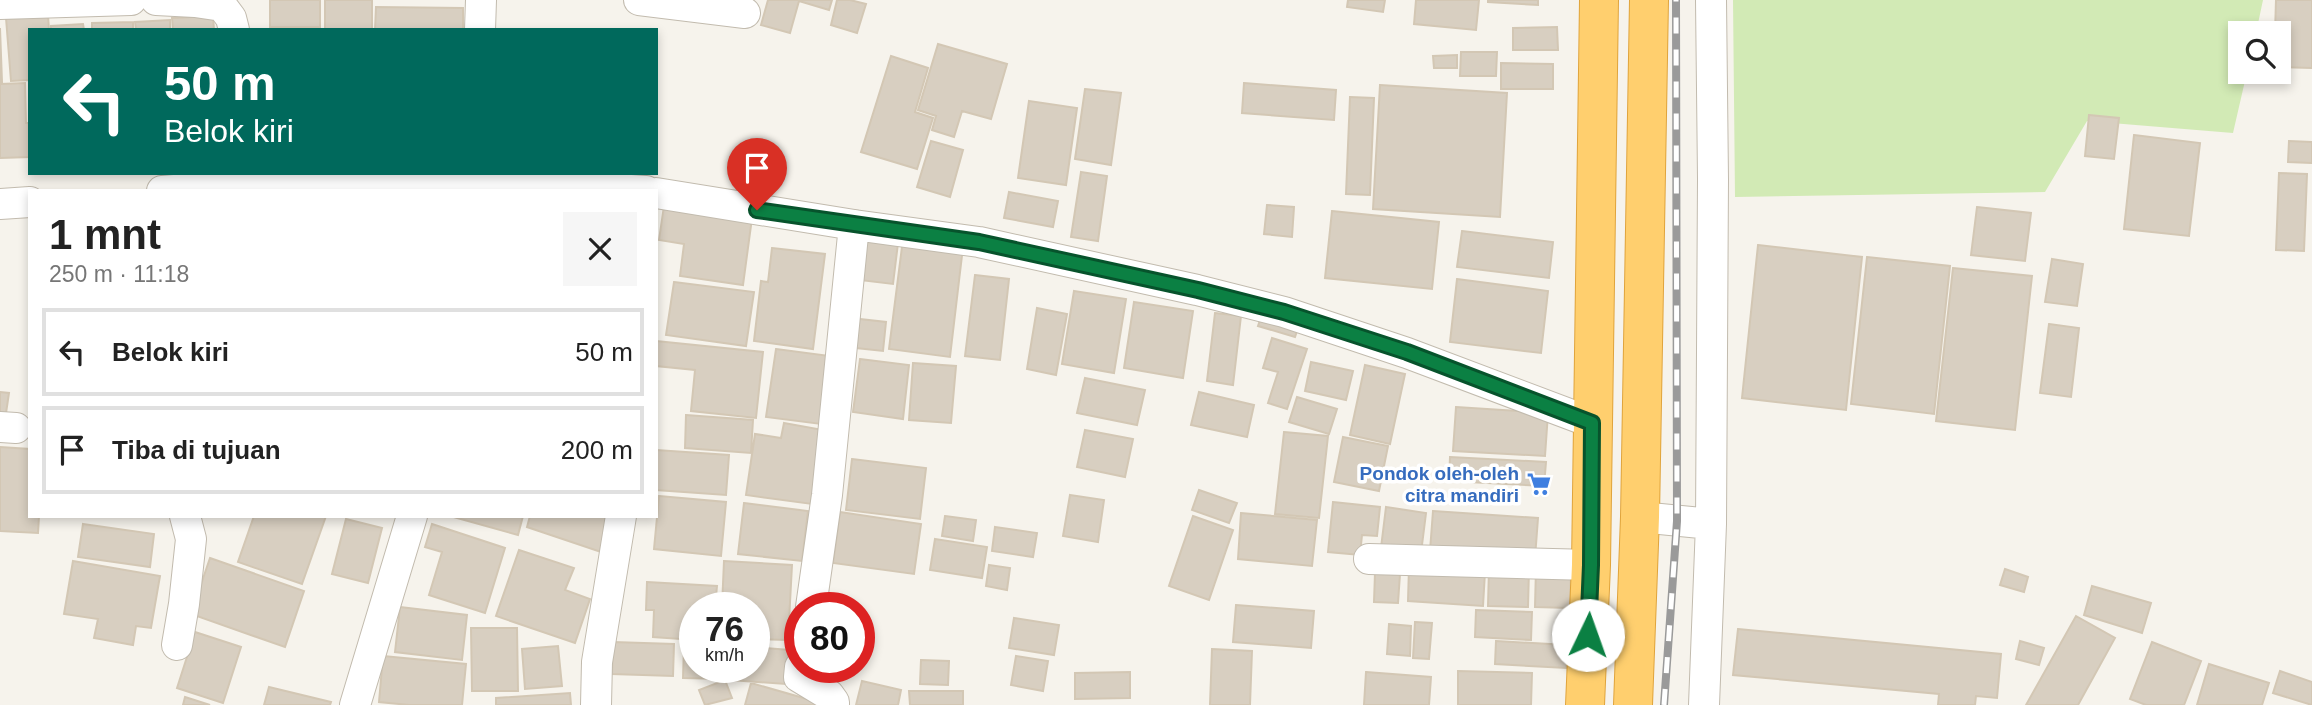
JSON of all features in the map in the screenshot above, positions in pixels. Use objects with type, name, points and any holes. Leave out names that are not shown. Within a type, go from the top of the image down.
[{"type":"highway","points":[[1585,705],[1591,565],[1598,0]]},
{"type":"highway","points":[[1633,705],[1640,517],[1648,0]]},
{"type":"street","points":[[0,4],[131,0]]},
{"type":"street","points":[[156,0],[222,6],[231,18],[234,28]]},
{"type":"street","points":[[480,28],[481,0]]},
{"type":"street","points":[[639,0],[745,13]]},
{"type":"street","points":[[1703,705],[1711,524],[1711,0]]},
{"type":"street","points":[[181,189],[237,183],[474,181],[610,189]]},
{"type":"street","points":[[658,192],[854,225],[979,242],[1198,290],[1284,312],[1407,352],[1592,423]]},
{"type":"street","points":[[0,204],[28,202]]},
{"type":"street","points":[[813,592],[827,495],[854,225]]},
{"type":"street","points":[[1640,517],[1711,524]]},
{"type":"street","points":[[177,645],[191,539],[186,518]]},
{"type":"street","points":[[355,705],[411,518]]},
{"type":"street","points":[[596,705],[597,662],[621,518]]},
{"type":"street","points":[[1369,559],[1591,565]]},
{"type":"street","points":[[809,683],[829,695],[834,705]]},
{"type":"green space","points":[[1733,0],[2263,0],[2259,21],[2228,21],[2228,84],[2244,84],[2233,133],[2087,121],[2045,192],[1735,197]]},
{"type":"building","points":[[270,0],[320,0],[320,27],[270,27]]},
{"type":"building","points":[[325,0],[372,0],[372,28],[325,28]]},
{"type":"building","points":[[768,0],[832,0],[829,10],[799,1],[790,33],[761,25]]},
{"type":"building","points":[[837,0],[866,4],[857,33],[831,25]]},
{"type":"building","points":[[1348,0],[1385,0],[1383,12],[1347,7]]},
{"type":"building","points":[[1416,0],[1479,0],[1476,30],[1414,24]]},
{"type":"building","points":[[1538,0],[1538,5],[1488,2]]},
{"type":"building","points":[[2276,0],[2312,0],[2312,68],[2291,67],[2291,21],[2275,21]]},
{"type":"building","points":[[376,7],[463,8],[463,28],[375,28]]},
{"type":"building","points":[[48,15],[49,28],[28,28],[28,80],[11,81],[6,18]]},
{"type":"building","points":[[213,16],[214,28],[173,28],[172,18]]},
{"type":"building","points":[[170,20],[170,28],[136,28],[135,22]]},
{"type":"building","points":[[133,22],[133,28],[92,28],[92,23]]},
{"type":"building","points":[[83,24],[84,28],[51,28]]},
{"type":"building","points":[[1557,27],[1558,50],[1513,50],[1513,28]]},
{"type":"building","points":[[0,28],[2,82],[0,82]]},
{"type":"building","points":[[938,44],[1007,64],[991,119],[962,111],[954,137],[932,130],[936,116],[918,110]]},
{"type":"building","points":[[1461,52],[1497,52],[1496,76],[1460,76]]},
{"type":"building","points":[[1457,55],[1457,68],[1434,68],[1433,56]]},
{"type":"building","points":[[891,56],[928,68],[915,112],[933,118],[917,169],[861,152]]},
{"type":"building","points":[[1501,63],[1553,64],[1553,89],[1501,89]]},
{"type":"building","points":[[25,83],[28,157],[0,158],[0,84]]},
{"type":"building","points":[[1244,83],[1336,90],[1334,120],[1242,113]]},
{"type":"building","points":[[1380,85],[1507,93],[1500,217],[1373,209]]},
{"type":"building","points":[[1085,89],[1121,93],[1111,165],[1075,159]]},
{"type":"building","points":[[1350,97],[1374,98],[1370,195],[1346,194]]},
{"type":"building","points":[[1029,101],[1077,108],[1066,185],[1018,178]]},
{"type":"building","points":[[2089,115],[2119,118],[2114,159],[2085,156]]},
{"type":"building","points":[[2134,135],[2200,143],[2189,236],[2124,229]]},
{"type":"building","points":[[931,141],[963,150],[950,197],[917,187]]},
{"type":"building","points":[[2289,141],[2312,142],[2312,163],[2288,162]]},
{"type":"building","points":[[1081,172],[1107,176],[1098,241],[1071,237]]},
{"type":"building","points":[[2279,173],[2307,174],[2304,251],[2276,250]]},
{"type":"building","points":[[1009,192],[1058,201],[1053,227],[1004,218]]},
{"type":"building","points":[[1267,205],[1294,207],[1292,237],[1264,234]]},
{"type":"building","points":[[664,206],[752,218],[743,285],[680,276],[684,244],[659,240]]},
{"type":"building","points":[[1977,207],[2031,213],[2025,261],[1971,255]]},
{"type":"building","points":[[1332,211],[1439,222],[1432,289],[1325,278]]},
{"type":"building","points":[[1462,231],[1553,242],[1549,278],[1457,267]]},
{"type":"building","points":[[856,237],[898,243],[893,284],[851,279]]},
{"type":"building","points":[[903,239],[963,247],[950,357],[889,349]]},
{"type":"building","points":[[1758,245],[1862,257],[1846,410],[1742,398]]},
{"type":"building","points":[[772,248],[825,254],[813,349],[754,341],[761,281],[768,282]]},
{"type":"building","points":[[1867,257],[1950,266],[1934,414],[1851,404]]},
{"type":"building","points":[[2052,259],[2083,264],[2077,306],[2045,302]]},
{"type":"building","points":[[1953,268],[2032,276],[2015,430],[1936,421]]},
{"type":"building","points":[[975,275],[1009,279],[1000,360],[965,356]]},
{"type":"building","points":[[1457,279],[1548,291],[1541,353],[1450,342]]},
{"type":"building","points":[[674,282],[754,292],[746,346],[666,335]]},
{"type":"building","points":[[1074,291],[1126,299],[1114,373],[1062,364]]},
{"type":"building","points":[[1134,302],[1193,311],[1183,378],[1124,368]]},
{"type":"building","points":[[1037,308],[1067,314],[1056,375],[1027,369]]},
{"type":"building","points":[[1264,308],[1301,319],[1295,337],[1258,326]]},
{"type":"building","points":[[1215,313],[1241,316],[1233,385],[1207,381]]},
{"type":"building","points":[[851,318],[886,322],[883,351],[847,347]]},
{"type":"building","points":[[2049,324],[2079,328],[2071,397],[2040,393]]},
{"type":"building","points":[[1272,338],[1307,349],[1287,409],[1268,403],[1278,372],[1263,368]]},
{"type":"building","points":[[658,341],[763,352],[756,418],[691,411],[695,370],[658,366]]},
{"type":"building","points":[[776,349],[830,356],[821,424],[766,417]]},
{"type":"building","points":[[860,359],[909,365],[903,419],[853,412]]},
{"type":"building","points":[[1311,362],[1353,371],[1346,400],[1305,391]]},
{"type":"building","points":[[913,363],[956,366],[951,423],[909,420]]},
{"type":"building","points":[[1365,365],[1405,374],[1390,444],[1350,435]]},
{"type":"building","points":[[1085,378],[1145,390],[1137,425],[1077,413]]},
{"type":"building","points":[[0,392],[9,393],[5,420],[0,419]]},
{"type":"building","points":[[1199,392],[1254,405],[1247,437],[1191,425]]},
{"type":"building","points":[[1297,397],[1337,409],[1329,434],[1289,422]]},
{"type":"building","points":[[1456,407],[1548,413],[1545,456],[1453,451]]},
{"type":"building","points":[[686,415],[753,420],[751,453],[685,448]]},
{"type":"building","points":[[784,423],[823,430],[812,504],[746,495],[755,434],[781,438]]},
{"type":"building","points":[[1085,430],[1133,439],[1125,477],[1077,467]]},
{"type":"building","points":[[1284,432],[1328,436],[1319,518],[1275,514]]},
{"type":"building","points":[[1343,437],[1388,446],[1379,491],[1334,482]]},
{"type":"building","points":[[0,447],[28,449],[28,518],[39,518],[38,533],[0,531]]},
{"type":"building","points":[[658,450],[729,455],[726,495],[658,490]]},
{"type":"building","points":[[1450,457],[1546,462],[1544,486],[1449,481]]},
{"type":"building","points":[[852,459],[926,468],[920,519],[846,510]]},
{"type":"building","points":[[1199,490],[1237,503],[1229,523],[1192,510]]},
{"type":"building","points":[[1070,495],[1104,500],[1098,542],[1063,536]]},
{"type":"building","points":[[659,496],[726,502],[721,556],[654,549]]},
{"type":"building","points":[[1333,502],[1380,507],[1377,536],[1362,535],[1360,555],[1328,552]]},
{"type":"building","points":[[744,503],[808,511],[802,561],[738,554]]},
{"type":"building","points":[[1386,507],[1426,513],[1421,553],[1381,548]]},
{"type":"building","points":[[1433,511],[1538,518],[1535,558],[1430,551]]},
{"type":"building","points":[[840,512],[921,524],[914,574],[833,563]]},
{"type":"building","points":[[1241,513],[1317,520],[1312,566],[1238,559]]},
{"type":"building","points":[[945,516],[976,520],[973,541],[942,536]]},
{"type":"building","points":[[1193,516],[1233,530],[1209,600],[1169,586]]},
{"type":"building","points":[[253,518],[325,518],[302,584],[238,562]]},
{"type":"building","points":[[457,518],[522,518],[518,535]]},
{"type":"building","points":[[529,518],[612,518],[601,552],[527,527]]},
{"type":"building","points":[[346,519],[382,528],[368,583],[332,574]]},
{"type":"building","points":[[83,524],[154,534],[150,567],[78,557]]},
{"type":"building","points":[[432,524],[505,548],[485,613],[429,595],[442,552],[425,547]]},
{"type":"building","points":[[995,527],[1037,533],[1033,557],[992,551]]},
{"type":"building","points":[[935,539],[987,547],[982,578],[930,570]]},
{"type":"building","points":[[519,550],[574,568],[565,590],[590,599],[575,643],[496,616]]},
{"type":"building","points":[[210,558],[304,591],[285,647],[191,614]]},
{"type":"building","points":[[73,561],[160,576],[151,628],[136,626],[133,645],[94,638],[98,619],[64,614]]},
{"type":"building","points":[[724,561],[792,565],[791,592],[784,592],[784,640],[770,639],[770,592],[723,592]]},
{"type":"building","points":[[989,565],[1010,568],[1007,590],[986,586]]},
{"type":"building","points":[[1409,567],[1485,572],[1483,606],[1408,601]]},
{"type":"building","points":[[1489,568],[1529,569],[1528,607],[1488,606]]},
{"type":"building","points":[[1536,568],[1571,569],[1570,608],[1535,607]]},
{"type":"building","points":[[2005,569],[2028,577],[2024,592],[2000,585]]},
{"type":"building","points":[[1375,573],[1400,574],[1398,603],[1374,602]]},
{"type":"building","points":[[647,582],[717,586],[716,592],[679,592],[679,639],[653,637],[654,610],[646,610]]},
{"type":"building","points":[[2092,586],[2151,603],[2142,633],[2084,615]]},
{"type":"building","points":[[1236,605],[1314,611],[1311,648],[1233,642]]},
{"type":"building","points":[[400,607],[467,615],[462,660],[395,652]]},
{"type":"building","points":[[1476,610],[1532,612],[1531,640],[1475,637]]},
{"type":"building","points":[[2076,616],[2115,638],[2078,705],[2026,705]]},
{"type":"building","points":[[1014,618],[1059,625],[1054,655],[1009,648]]},
{"type":"building","points":[[1415,622],[1432,623],[1429,659],[1413,658]]},
{"type":"building","points":[[1389,624],[1411,626],[1410,656],[1387,654]]},
{"type":"building","points":[[471,628],[517,628],[518,691],[472,691]]},
{"type":"building","points":[[1738,629],[2001,654],[1997,698],[1976,696],[1975,705],[1938,705],[1939,694],[1733,675]]},
{"type":"building","points":[[195,632],[241,647],[223,703],[177,688]]},
{"type":"building","points":[[1496,641],[1567,645],[1566,668],[1495,664]]},
{"type":"building","points":[[2020,641],[2044,648],[2039,665],[2016,659]]},
{"type":"building","points":[[613,642],[674,644],[673,676],[612,674]]},
{"type":"building","points":[[2152,642],[2201,661],[2184,705],[2146,705],[2130,699]]},
{"type":"building","points":[[558,646],[562,686],[525,689],[522,649]]},
{"type":"building","points":[[770,648],[784,650],[786,684],[770,683]]},
{"type":"building","points":[[1212,649],[1252,651],[1250,705],[1210,705]]},
{"type":"building","points":[[383,656],[466,664],[462,705],[379,702]]},
{"type":"building","points":[[1016,656],[1048,661],[1043,691],[1011,685]]},
{"type":"building","points":[[921,660],[949,661],[948,685],[920,684]]},
{"type":"building","points":[[2209,664],[2269,683],[2262,705],[2197,705]]},
{"type":"building","points":[[1458,671],[1532,673],[1531,705],[1458,705]]},
{"type":"building","points":[[2280,671],[2312,682],[2312,705],[2273,693]]},
{"type":"building","points":[[1130,672],[1130,698],[1075,699],[1075,673]]},
{"type":"building","points":[[1366,672],[1431,677],[1429,705],[1364,705]]},
{"type":"building","points":[[717,683],[726,683],[732,698],[705,705],[699,690]]},
{"type":"building","points":[[751,683],[828,705],[745,705]]},
{"type":"building","points":[[862,683],[901,690],[898,705],[856,705]]},
{"type":"building","points":[[269,687],[331,702],[330,705],[264,705]]},
{"type":"building","points":[[909,691],[963,691],[963,705],[910,705]]},
{"type":"building","points":[[570,693],[571,705],[496,705],[496,698]]},
{"type":"building","points":[[185,697],[210,705],[183,705]]},
{"type":"railway","points":[[1664,705],[1677,521],[1676,0]]},
{"type":"place","name":"Pondok oleh-oleh citra mandiri","points":[[1539,484]]},
{"type":"route","points":[[757,210],[979,242],[1198,290],[1284,312],[1407,352],[1592,423],[1588,635]]}]
